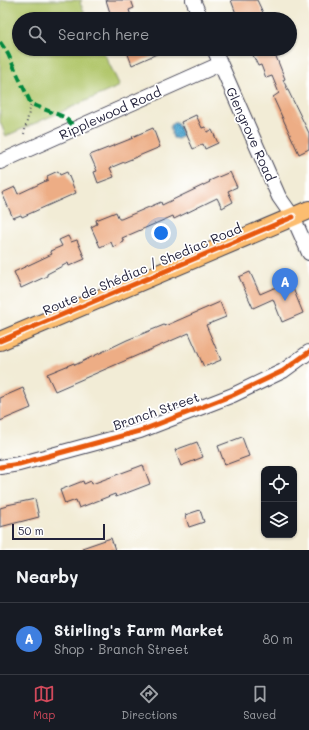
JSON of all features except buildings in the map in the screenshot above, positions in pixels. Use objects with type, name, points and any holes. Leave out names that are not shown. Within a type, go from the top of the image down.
[{"type":"main road","name":"Route de Shédiac / Shediac Road","points":[[0,341],[301,213]]},
{"type":"street","points":[[193,0],[198,12]]},
{"type":"street","name":"Glengrove Road","points":[[217,56],[279,197],[301,213]]},
{"type":"street","name":"Ripplewood Road","points":[[0,162],[220,64]]},
{"type":"street","points":[[301,213],[309,253]]},
{"type":"street","name":"Branch Street","points":[[0,468],[140,431],[233,395],[283,371],[309,352]]},
{"type":"path","points":[[24,134],[31,104]]},
{"type":"green space","points":[[0,0],[82,0],[80,3],[84,12],[12,12],[12,56],[105,56],[120,86],[6,136],[0,122]]},
{"type":"water","points":[[173,123],[178,123],[182,136],[178,139],[173,138],[170,126]]},
{"type":"marked path","points":[[0,42],[8,54],[31,104],[64,117],[76,128]]},
{"type":"cycle path","points":[[0,341],[293,217]]},
{"type":"cycle path","points":[[0,467],[19,464],[140,431],[233,395],[283,371],[309,352]]},
{"type":"place","name":"Stirling's Farm Market","points":[[285,301]]}]
